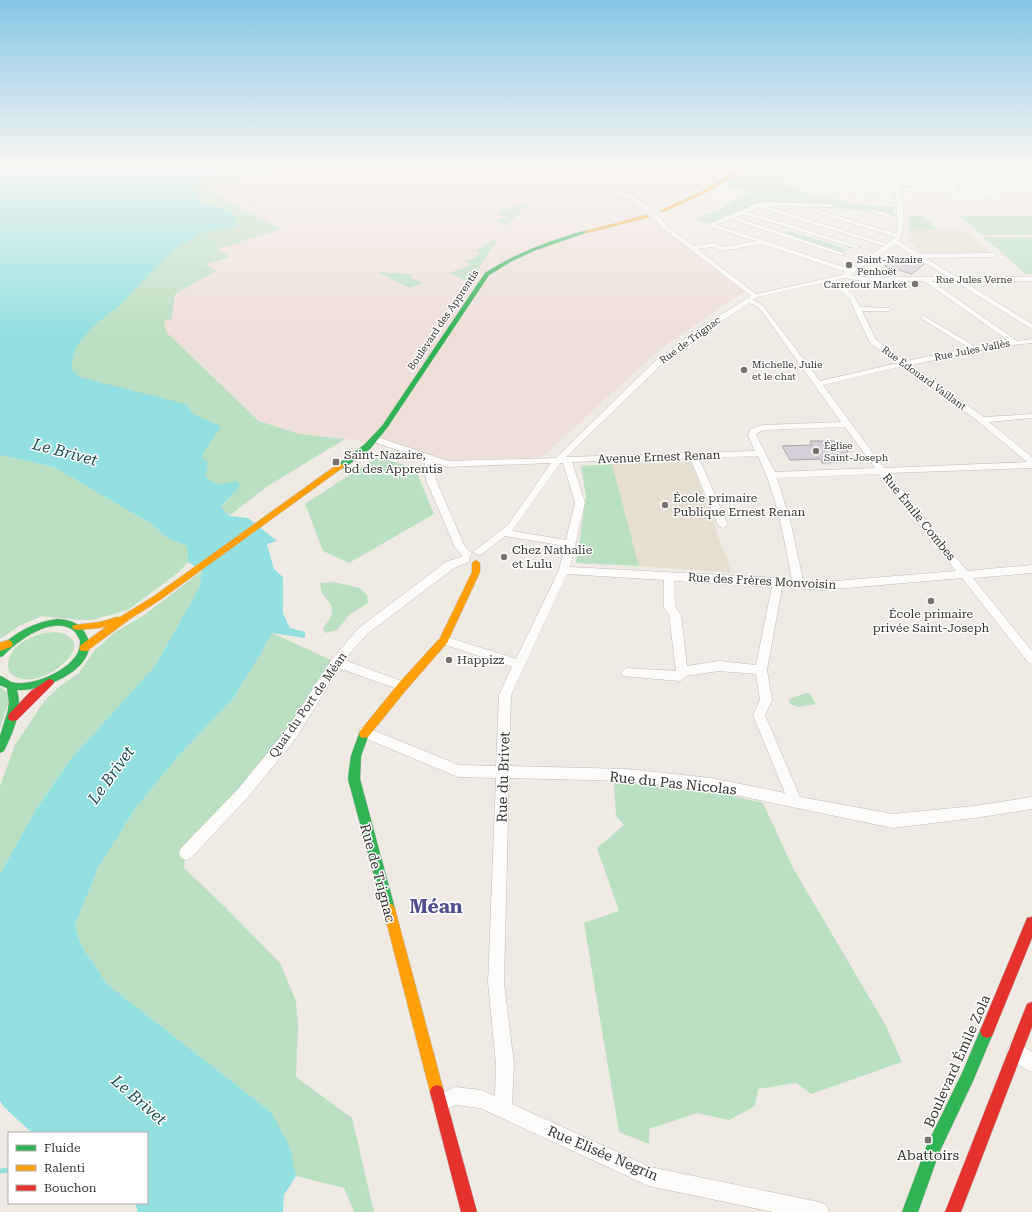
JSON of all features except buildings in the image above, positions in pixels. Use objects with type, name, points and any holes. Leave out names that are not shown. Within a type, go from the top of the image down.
[{"type":"main road","name":"Boulevard des Apprentis","points":[[127,617],[174,586],[367,447],[385,427],[487,274],[503,263],[528,252],[620,222]]},
{"type":"main road","name":"Rue de Trignac","points":[[469,559],[476,572],[444,640],[402,686],[365,732],[356,756],[354,779],[469,1212]]},
{"type":"main road","points":[[0,653],[4,645],[22,634],[38,627],[53,624],[66,624],[77,627],[100,625],[127,617]]},
{"type":"main road","points":[[84,648],[127,617]]},
{"type":"main road","points":[[0,748],[14,717],[35,694],[54,678],[74,665],[80,656],[84,648],[85,640],[77,627]]},
{"type":"main road","points":[[0,680],[11,686],[24,687],[39,684],[54,678]]},
{"type":"main road","points":[[11,686],[15,695],[14,717]]},
{"type":"main road","name":"Boulevard Émile Zola","points":[[910,1212],[932,1150],[968,1076],[1032,923]]},
{"type":"main road","points":[[953,1212],[1032,1009]]},
{"type":"street","name":"Rue Émile Combes","points":[[662,222],[665,227],[752,298],[765,312],[882,470],[1032,659]]},
{"type":"street","points":[[720,222],[711,225],[852,271]]},
{"type":"street","points":[[740,222],[844,254]]},
{"type":"street","points":[[775,222],[858,247]]},
{"type":"street","points":[[811,222],[889,246]]},
{"type":"street","points":[[846,222],[897,238],[921,256],[1032,327]]},
{"type":"street","points":[[897,238],[901,231],[900,222]]},
{"type":"street","name":"Rue de Trignac","points":[[469,559],[481,561],[482,557],[478,552],[511,527],[562,461],[657,364],[698,333],[752,298],[844,276],[889,246],[897,238]]},
{"type":"street","points":[[827,262],[871,240]]},
{"type":"street","points":[[692,248],[714,245],[721,249],[763,242]]},
{"type":"street","points":[[921,256],[994,255]]},
{"type":"street","name":"Rue Jules Verne","points":[[844,276],[863,279],[1032,279]]},
{"type":"street","points":[[924,278],[1014,342]]},
{"type":"street","name":"Rue Édouard Vaillant","points":[[833,279],[852,297],[873,341],[982,420],[1032,462]]},
{"type":"street","points":[[859,309],[891,311],[882,300]]},
{"type":"street","points":[[924,318],[975,349]]},
{"type":"street","name":"Rue Jules Vallès","points":[[819,384],[975,349],[1014,342],[1032,342]]},
{"type":"street","points":[[982,420],[1032,416]]},
{"type":"street","points":[[798,584],[787,528],[772,475],[752,435],[754,431],[763,428],[848,424]]},
{"type":"street","name":"Avenue Ernest Renan","points":[[374,439],[400,446],[428,459],[447,464],[760,453]]},
{"type":"street","points":[[694,456],[723,525]]},
{"type":"street","points":[[428,459],[431,480],[460,547],[469,559]]},
{"type":"street","name":"Rue du Brivet","points":[[503,1110],[505,1064],[496,983],[505,696],[564,570],[580,503],[562,461]]},
{"type":"street","points":[[772,475],[1032,465]]},
{"type":"street","points":[[504,533],[570,544]]},
{"type":"street","name":"Quai du Port de Méan","points":[[186,853],[244,792],[292,733],[336,662],[363,631],[450,566],[469,559]]},
{"type":"street","name":"Rue des Frères Monvoisin","points":[[564,570],[778,582],[823,586],[1032,569]]},
{"type":"street","points":[[669,576],[670,607],[675,615],[682,672]]},
{"type":"street","points":[[778,582],[761,670],[766,700],[759,715],[795,801]]},
{"type":"street","points":[[444,640],[519,664]]},
{"type":"street","points":[[336,662],[402,686]]},
{"type":"street","points":[[627,673],[679,676],[682,672],[720,666],[761,670]]},
{"type":"street","name":"Rue du Pas Nicolas","points":[[365,732],[458,771],[627,775],[711,784],[893,821],[974,812],[1032,803]]},
{"type":"street","points":[[1016,1050],[1032,1064]]},
{"type":"street","name":"Rue Elisée Negrin","points":[[440,1103],[455,1096],[482,1099],[649,1176],[819,1212]]},
{"type":"shaded area","points":[[267,222],[657,222],[745,291],[660,349],[542,457],[443,461],[356,440],[299,434],[259,421],[166,332],[164,321],[172,319],[175,294],[216,271],[206,264],[230,257],[217,249],[281,229]]},
{"type":"shaded area","points":[[943,229],[968,232],[993,253],[922,253],[908,240],[913,238],[909,235],[909,230]]},
{"type":"shaded area","name":"École primaire Publique Ernest Renan","points":[[691,462],[714,522],[731,573],[639,566],[612,464]]},
{"type":"green space","points":[[6,222],[267,222],[282,229],[217,249],[230,257],[206,264],[216,271],[175,294],[172,319],[164,321],[166,332],[259,421],[299,434],[345,439],[268,486],[229,516],[221,507],[230,498],[27,428]]},
{"type":"green space","points":[[495,222],[511,222],[507,226]]},
{"type":"green space","points":[[702,222],[715,222],[709,224]]},
{"type":"green space","points":[[909,222],[929,222],[938,229],[909,230]]},
{"type":"green space","points":[[966,222],[1032,222],[1032,235],[982,235]]},
{"type":"green space","points":[[789,231],[845,248],[843,249],[845,250],[849,245],[853,247],[842,252],[783,233]]},
{"type":"green space","points":[[983,237],[1032,237],[1032,274],[1026,274]]},
{"type":"green space","points":[[494,240],[497,241],[480,266],[474,281],[464,280],[449,273],[471,265],[465,261],[477,257],[476,255],[481,253],[476,250]]},
{"type":"green space","points":[[377,272],[409,274],[412,275],[411,278],[423,283],[410,288]]},
{"type":"green space","points":[[0,455],[54,467],[153,525],[166,537],[187,546],[188,562],[179,572],[128,610],[92,620],[42,616],[19,626],[0,639]]},
{"type":"green space","points":[[377,457],[415,468],[434,514],[349,563],[323,551],[305,504]]},
{"type":"green space","points":[[612,464],[639,566],[576,563],[586,497],[581,466]]},
{"type":"green space","points":[[202,571],[199,588],[155,666],[69,761],[35,811],[0,874],[0,786],[15,745],[45,700],[60,686],[79,673],[95,650],[115,632],[143,616]]},
{"type":"green space","points":[[333,582],[360,588],[367,595],[368,603],[349,615],[337,630],[325,633],[323,628],[330,619],[332,611],[329,603],[322,594],[320,583]]},
{"type":"green space","points":[[55,632],[68,636],[74,642],[74,649],[70,657],[53,672],[43,677],[25,679],[18,678],[13,675],[8,666],[11,654],[16,647],[34,636]]},
{"type":"green space","points":[[272,633],[331,660],[290,732],[271,757],[228,799],[186,853],[184,868],[280,963],[296,1001],[298,1025],[296,1077],[352,1118],[374,1212],[354,1212],[344,1188],[296,1176],[271,1112],[107,984],[81,945],[75,925],[98,868],[135,809],[180,754],[233,699]]},
{"type":"green space","points":[[0,686],[7,693],[9,701],[0,728]]},
{"type":"green space","points":[[806,693],[810,694],[816,704],[798,707],[790,704],[789,699]]},
{"type":"green space","points":[[614,782],[716,792],[763,803],[793,868],[885,1024],[902,1062],[811,1094],[796,1083],[758,1089],[755,1106],[729,1120],[697,1113],[649,1129],[649,1144],[619,1132],[584,923],[619,911],[597,848],[624,825],[616,816]]},
{"type":"water","name":"Le Brivet","points":[[0,222],[235,222],[236,227],[217,229],[200,234],[173,250],[121,304],[91,328],[76,348],[71,368],[79,377],[186,404],[193,414],[221,426],[201,457],[208,462],[205,477],[218,485],[236,481],[240,486],[221,507],[229,516],[248,518],[277,541],[267,544],[274,569],[283,577],[283,613],[290,628],[305,632],[305,638],[272,633],[233,699],[180,754],[135,809],[98,868],[75,925],[81,945],[107,984],[271,1112],[290,1147],[296,1176],[284,1195],[283,1212],[138,1212],[135,1204],[148,1204],[148,1132],[31,1132],[4,1107],[0,1101],[0,874],[35,811],[69,761],[155,666],[199,588],[202,571],[188,562],[187,546],[166,537],[153,525],[54,467],[0,455]]},
{"type":"waterway","points":[[0,1171],[8,1170]]},
{"type":"traffic: fast","points":[[341,466],[367,447],[385,427],[487,274],[522,254],[586,232]]},
{"type":"traffic: fast","points":[[0,653],[25,633],[46,624],[57,622],[67,623],[76,627],[85,640],[84,651],[78,660],[71,667],[53,679],[43,683],[23,687],[10,685],[0,680]]},
{"type":"traffic: fast","points":[[0,748],[12,718],[14,702],[11,686]]},
{"type":"traffic: fast","points":[[364,734],[356,756],[354,779],[389,909]]},
{"type":"traffic: fast","points":[[910,1212],[932,1150],[968,1076],[987,1031]]},
{"type":"traffic: slow","points":[[586,232],[626,222]]},
{"type":"traffic: slow","points":[[84,648],[127,617],[157,598],[341,466]]},
{"type":"traffic: slow","points":[[364,734],[403,686],[444,640],[476,572],[476,563]]},
{"type":"traffic: slow","points":[[77,627],[100,625],[117,620]]},
{"type":"traffic: slow","points":[[0,647],[8,644]]},
{"type":"traffic: slow","points":[[389,909],[437,1092]]},
{"type":"traffic: jam","points":[[13,717],[35,694],[49,683]]},
{"type":"traffic: jam","points":[[987,1031],[1032,923]]},
{"type":"traffic: jam","points":[[953,1212],[1032,1009]]},
{"type":"traffic: jam","points":[[437,1092],[469,1212]]},
{"type":"place","name":"Saint-Nazaire Penhoët","points":[[849,265]]},
{"type":"place","name":"Carrefour Market","points":[[915,284]]},
{"type":"place","name":"Michelle, Julie et le chat","points":[[744,370]]},
{"type":"place","name":"Église Saint-Joseph","points":[[816,451]]},
{"type":"place","name":"Saint-Nazaire, bd des Apprentis","points":[[336,462]]},
{"type":"place","name":"École primaire Publique Ernest Renan","points":[[665,505]]},
{"type":"place","name":"Chez Nathalie et Lulu","points":[[504,557]]},
{"type":"place","name":"École primaire privée Saint-Joseph","points":[[931,601]]},
{"type":"place","name":"Happizz","points":[[449,660]]},
{"type":"place","name":"Abattoirs","points":[[928,1140]]},
{"type":"district","name":"Méan","points":[[436,906]]}]
